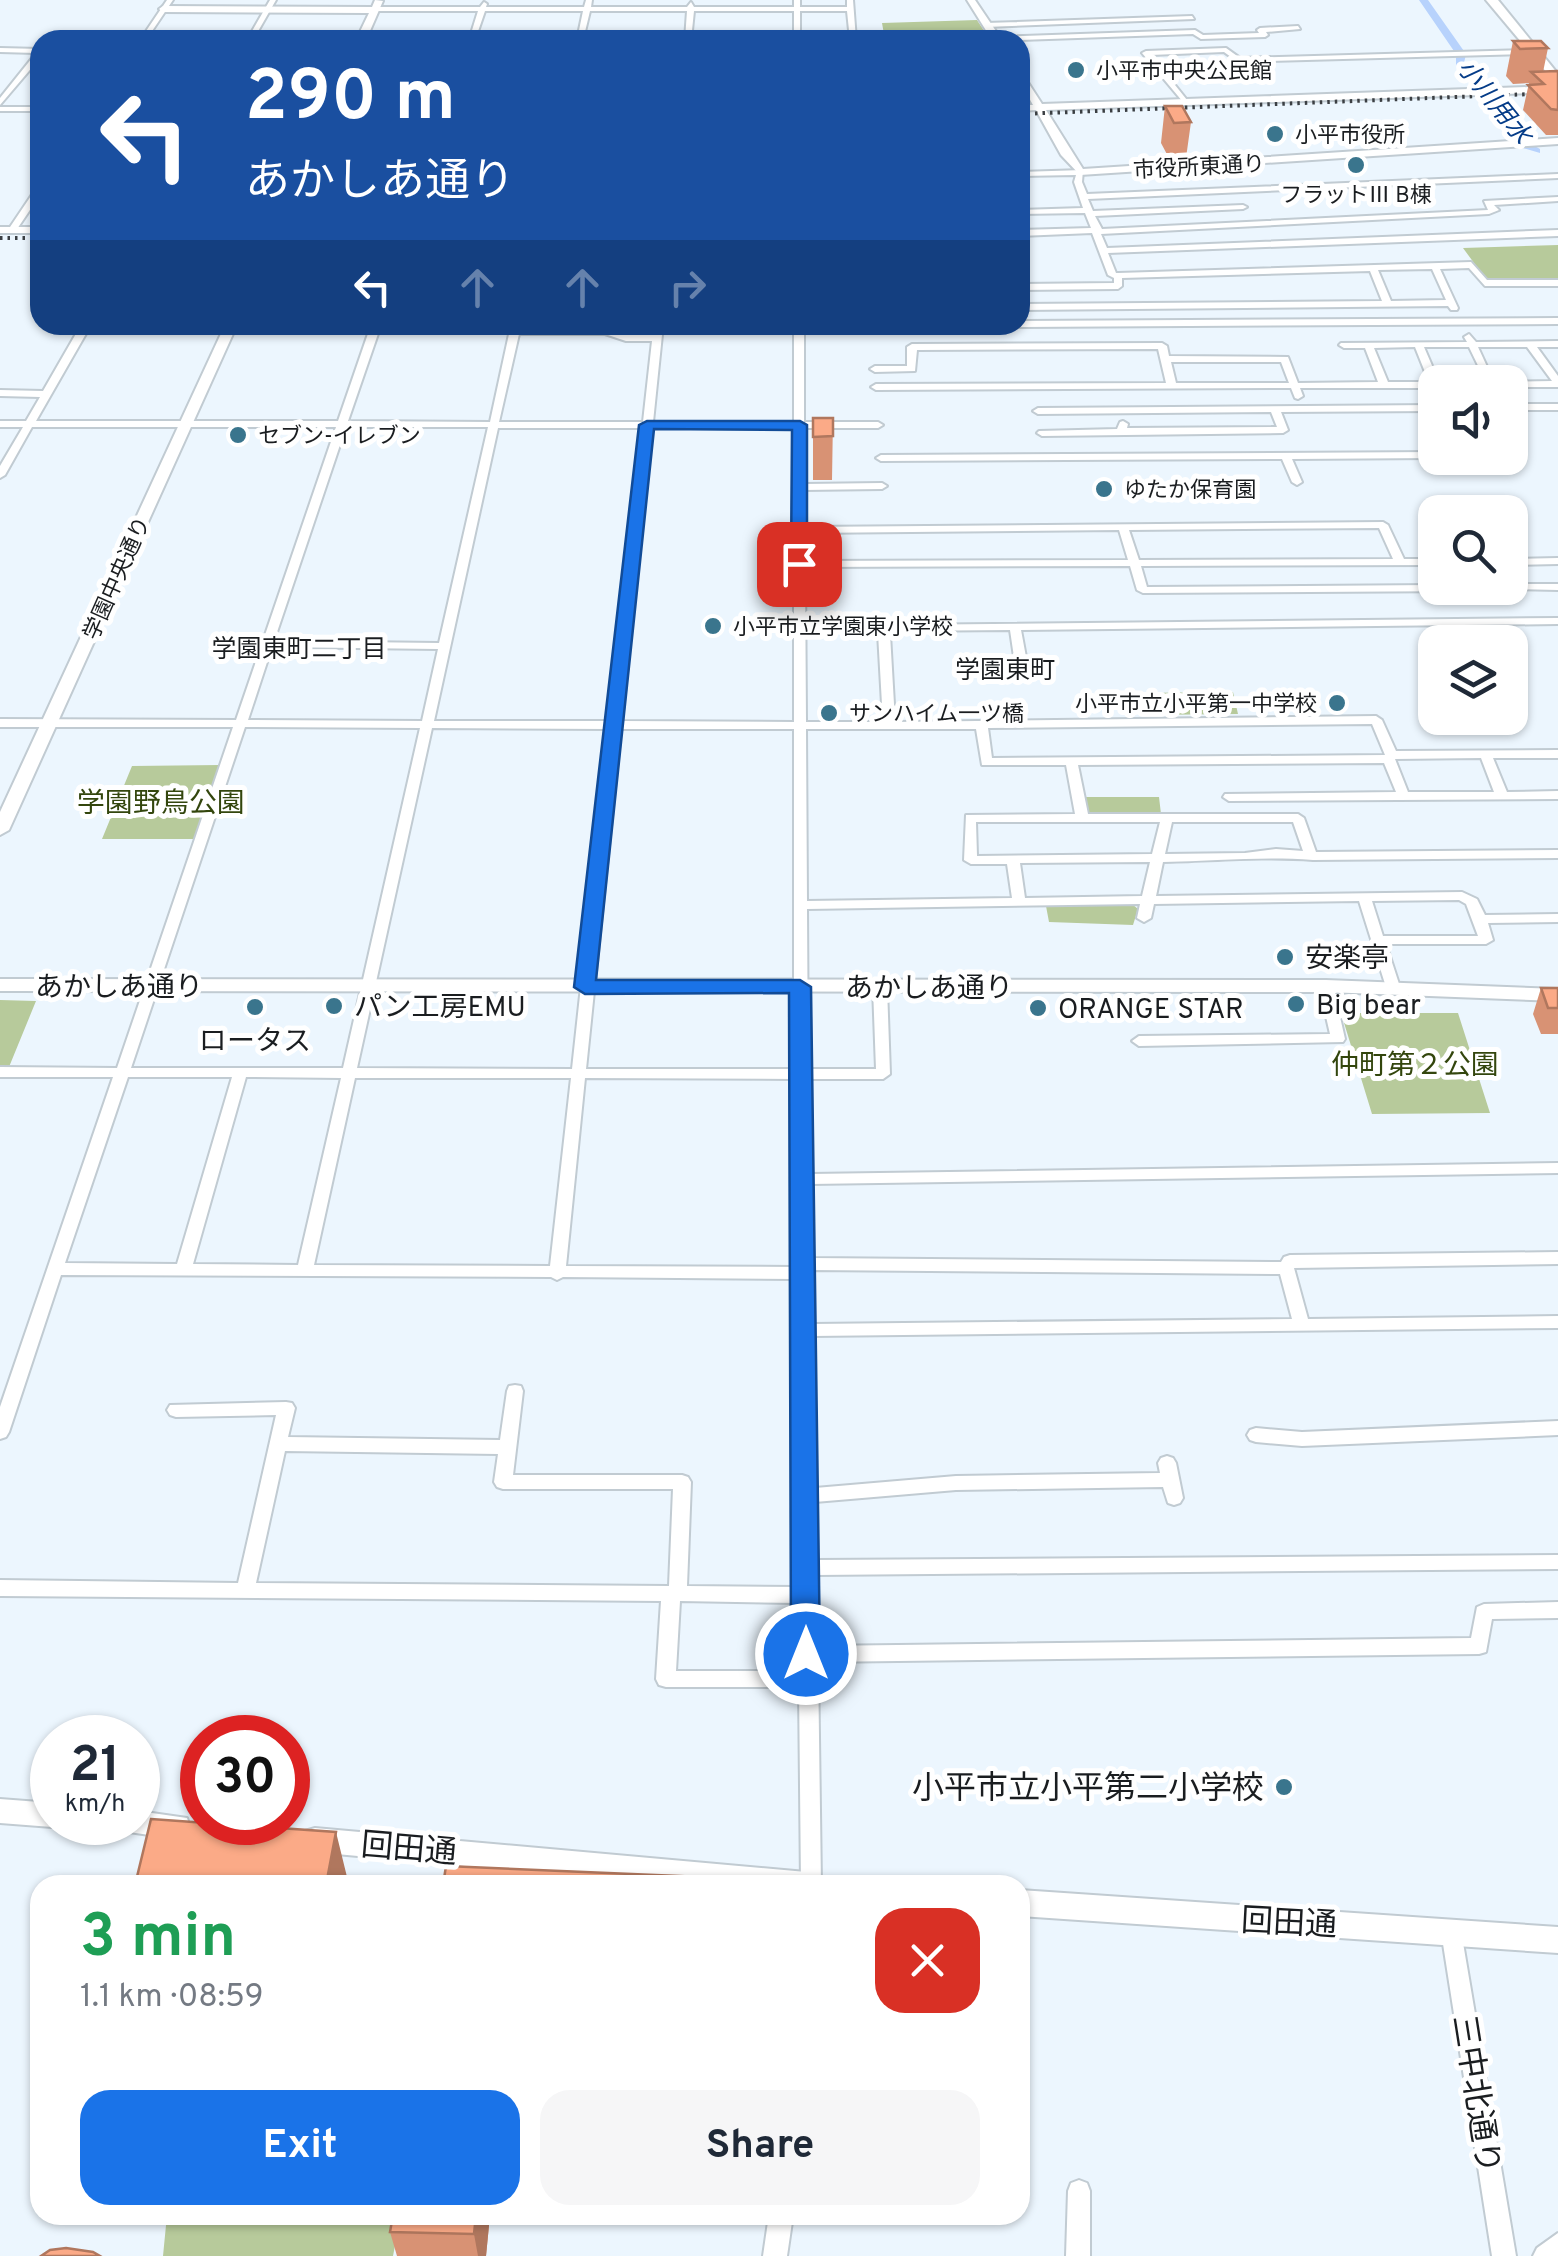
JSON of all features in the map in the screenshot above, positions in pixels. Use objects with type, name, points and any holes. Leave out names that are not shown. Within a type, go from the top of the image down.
[{"type":"main road","points":[[1492,0],[1557,81]]},
{"type":"street","points":[[970,0],[989,30]]},
{"type":"street","points":[[150,30],[166,5],[429,4],[851,5],[852,30]]},
{"type":"street","points":[[475,30],[484,4]]},
{"type":"street","points":[[582,30],[588,4]]},
{"type":"street","points":[[689,30],[691,4]]},
{"type":"street","points":[[256,30],[270,5]]},
{"type":"street","points":[[365,30],[376,6]]},
{"type":"street","points":[[986,25],[1192,25]]},
{"type":"street","points":[[1192,25],[1201,37],[1298,28]]},
{"type":"street","points":[[1030,37],[1192,25]]},
{"type":"street","points":[[0,50],[30,52]]},
{"type":"street","points":[[1183,100],[1146,53],[1226,50],[1232,51],[1238,60],[1535,52]]},
{"type":"street","points":[[0,106],[30,66]]},
{"type":"street","points":[[1030,98],[1183,100],[1479,89],[1557,81]]},
{"type":"street","points":[[1030,88],[1065,154],[1080,172]]},
{"type":"street","points":[[1030,104],[1038,100]]},
{"type":"street","points":[[0,106],[30,108]]},
{"type":"street","name":"市役所東通り","points":[[1080,172],[1204,167],[1558,141]]},
{"type":"street","points":[[1030,174],[1080,172]]},
{"type":"street","points":[[1080,172],[1078,182],[1083,196],[1112,274],[1118,276],[1471,265],[1485,283],[1558,283]]},
{"type":"street","points":[[1083,196],[1558,176]]},
{"type":"street","points":[[1230,191],[1254,223]]},
{"type":"street","points":[[1163,193],[1174,210]]},
{"type":"street","points":[[1030,233],[1489,212],[1495,210],[1487,202],[1558,199]]},
{"type":"street","points":[[0,242],[30,201]]},
{"type":"street","points":[[1030,212],[1243,207]]},
{"type":"street","points":[[1106,250],[1558,232]]},
{"type":"street","points":[[1435,266],[1482,365]]},
{"type":"street","points":[[1373,268],[1387,303]]},
{"type":"street","points":[[1030,287],[1118,286],[1118,276]]},
{"type":"street","points":[[1030,307],[1452,303]]},
{"type":"street","points":[[1030,324],[1558,322]]},
{"type":"street","points":[[1102,323],[1107,346]]},
{"type":"street","points":[[0,476],[80,335]]},
{"type":"street","name":"学園中央通り","points":[[0,830],[226,335]]},
{"type":"street","points":[[0,1432],[373,335]]},
{"type":"street","points":[[305,1270],[514,335]]},
{"type":"street","points":[[617,335],[656,338]]},
{"type":"street","points":[[556,1274],[656,335]]},
{"type":"street","points":[[799,335],[808,1875]]},
{"type":"street","points":[[1344,344],[1558,344]]},
{"type":"street","points":[[1368,344],[1384,385]]},
{"type":"street","points":[[1418,344],[1427,365]]},
{"type":"street","points":[[1530,344],[1558,384]]},
{"type":"street","points":[[875,370],[912,369],[912,348],[1162,346],[1172,387]]},
{"type":"street","points":[[1165,360],[1285,359],[1302,409]]},
{"type":"street","points":[[1528,384],[1558,384]]},
{"type":"street","points":[[876,387],[1418,385]]},
{"type":"street","points":[[1114,387],[1124,431]]},
{"type":"street","points":[[0,393],[47,394]]},
{"type":"street","points":[[1528,407],[1558,407]]},
{"type":"street","points":[[1038,411],[1418,408]]},
{"type":"street","points":[[1042,432],[1283,430],[1275,410]]},
{"type":"street","points":[[0,424],[878,425]]},
{"type":"street","points":[[881,458],[1418,455]]},
{"type":"street","points":[[1286,456],[1297,482]]},
{"type":"street","points":[[799,487],[882,486]]},
{"type":"street","points":[[799,530],[1382,525],[1400,562]]},
{"type":"street","points":[[1123,527],[1142,590],[1418,589]]},
{"type":"street","points":[[1528,562],[1558,561]]},
{"type":"street","points":[[799,564],[1418,562]]},
{"type":"street","points":[[1528,587],[1558,587]]},
{"type":"street","points":[[1300,591],[1313,624]]},
{"type":"street","points":[[889,726],[884,632],[893,628],[1558,621]]},
{"type":"street","points":[[1015,626],[1020,658]]},
{"type":"street","points":[[268,644],[444,646]]},
{"type":"street","points":[[0,723],[889,726],[1376,720],[1404,798]]},
{"type":"street","points":[[982,724],[986,762],[1558,754]]},
{"type":"street","points":[[1485,754],[1502,795]]},
{"type":"street","points":[[1070,761],[1082,818]]},
{"type":"street","points":[[1229,797],[1558,795]]},
{"type":"street","points":[[1292,796],[1310,853]]},
{"type":"street","points":[[1298,818],[970,818],[971,860],[1310,853],[1558,854]]},
{"type":"street","points":[[1144,918],[1167,818]]},
{"type":"street","points":[[1013,859],[1019,901]]},
{"type":"street","points":[[800,905],[1462,896],[1472,902],[1486,940],[1378,940]]},
{"type":"street","points":[[1364,898],[1393,987]]},
{"type":"street","points":[[1480,919],[1558,918]]},
{"type":"street","name":"あかしあ通り","points":[[0,986],[1326,986],[1558,995]]},
{"type":"street","points":[[1139,1041],[1338,1039],[1326,986]]},
{"type":"street","points":[[0,1072],[884,1074],[880,987]]},
{"type":"street","points":[[184,1269],[240,1074]]},
{"type":"street","points":[[802,1179],[1558,1168]]},
{"type":"street","points":[[1302,1325],[1286,1268],[1290,1262],[1558,1258]]},
{"type":"street","points":[[55,1269],[556,1274],[1286,1268]]},
{"type":"street","points":[[804,1330],[1558,1322]]},
{"type":"street","points":[[515,1391],[503,1482],[682,1482],[666,1679],[806,1678]]},
{"type":"street","points":[[176,1410],[286,1408],[245,1590]]},
{"type":"street","points":[[1256,1435],[1302,1439],[1558,1428]]},
{"type":"street","points":[[278,1444],[508,1446]]},
{"type":"street","points":[[804,1496],[956,1483],[1171,1480]]},
{"type":"street","points":[[805,1568],[1558,1562]]},
{"type":"street","points":[[0,1588],[805,1595]]},
{"type":"street","points":[[806,1654],[1479,1646],[1484,1612],[1558,1610]]},
{"type":"street","points":[[0,1810],[30,1813]]},
{"type":"street","name":"回田通","points":[[310,1839],[699,1875]]},
{"type":"street","name":"回田通","points":[[1030,1904],[1558,1940]]},
{"type":"street","name":"三中北通り","points":[[1451,1931],[1504,2256]]},
{"type":"street","points":[[1078,2191],[1078,2256]]},
{"type":"street","points":[[776,2256],[780,2225]]},
{"type":"street","points":[[1544,2256],[1558,2245]]},
{"type":"green space","points":[[977,20],[984,30],[883,30],[882,23]]},
{"type":"green space","points":[[1558,245],[1558,281],[1488,282],[1463,248]]},
{"type":"green space","points":[[1233,692],[1238,714],[1143,715],[1137,693]]},
{"type":"green space","name":"学園野鳥公園","points":[[220,765],[195,839],[102,839],[132,766]]},
{"type":"green space","points":[[1084,797],[1159,797],[1161,814],[1096,815],[1086,811]]},
{"type":"green space","points":[[1132,904],[1138,909],[1133,925],[1049,922],[1046,906]]},
{"type":"green space","points":[[0,1000],[36,1001],[9,1067],[0,1067]]},
{"type":"green space","name":"仲町第２公園","points":[[1341,1013],[1458,1013],[1490,1113],[1372,1114]]},
{"type":"green space","points":[[166,2225],[399,2225],[393,2256],[163,2256]]},
{"type":"building","points":[[1513,41],[1541,41],[1548,48],[1520,49]]},
{"type":"building","points":[[1558,71],[1558,110],[1551,109],[1528,85],[1544,84],[1531,72]]},
{"type":"building","points":[[1165,106],[1182,106],[1191,122],[1174,123]]},
{"type":"building","points":[[813,418],[833,418],[833,436],[813,437]]},
{"type":"building","points":[[1541,988],[1558,988],[1558,1008],[1548,1008]]},
{"type":"building","points":[[160,1820],[180,1821],[180,1845],[310,1845],[310,1830],[336,1832],[328,1875],[137,1875],[145,1845],[160,1845]]},
{"type":"building","points":[[446,1866],[655,1875],[445,1875]]},
{"type":"building","points":[[391,2225],[475,2225],[474,2234],[390,2232]]},
{"type":"building","points":[[66,2248],[93,2252],[100,2256],[41,2256]]},
{"type":"waterway","name":"小川用水","points":[[1423,0],[1461,54],[1459,63],[1527,146],[1536,151]]},
{"type":"railway","points":[[1030,114],[1558,93]]},
{"type":"railway","points":[[0,238],[30,238]]},
{"type":"place","name":"小平市中央公民館","points":[[1076,70]]},
{"type":"place","name":"小平市役所","points":[[1275,134]]},
{"type":"place","name":"フラットⅢ B棟","points":[[1356,165]]},
{"type":"place","name":"セブン-イレブン","points":[[238,435]]},
{"type":"place","name":"ゆたか保育園","points":[[1104,489]]},
{"type":"place","name":"小平市立学園東小学校","points":[[713,626]]},
{"type":"place","name":"小平市立小平第一中学校","points":[[1337,703]]},
{"type":"place","name":"サンハイム一ツ橋","points":[[829,713]]},
{"type":"place","name":"安楽亭","points":[[1285,957]]},
{"type":"place","name":"Big bear","points":[[1296,1004]]},
{"type":"place","name":"パン工房EMU","points":[[334,1006]]},
{"type":"place","name":"ロータス","points":[[255,1007]]},
{"type":"place","name":"ORANGE STAR","points":[[1038,1008]]},
{"type":"place","name":"小平市立小平第二小学校","points":[[1284,1787]]},
{"type":"district","name":"学園東町二丁目","points":[[299,648]]},
{"type":"district","name":"学園東町","points":[[1005,669]]},
{"type":"route","points":[[799,564],[800,425],[647,425],[585,987],[800,987],[806,1654]]}]
